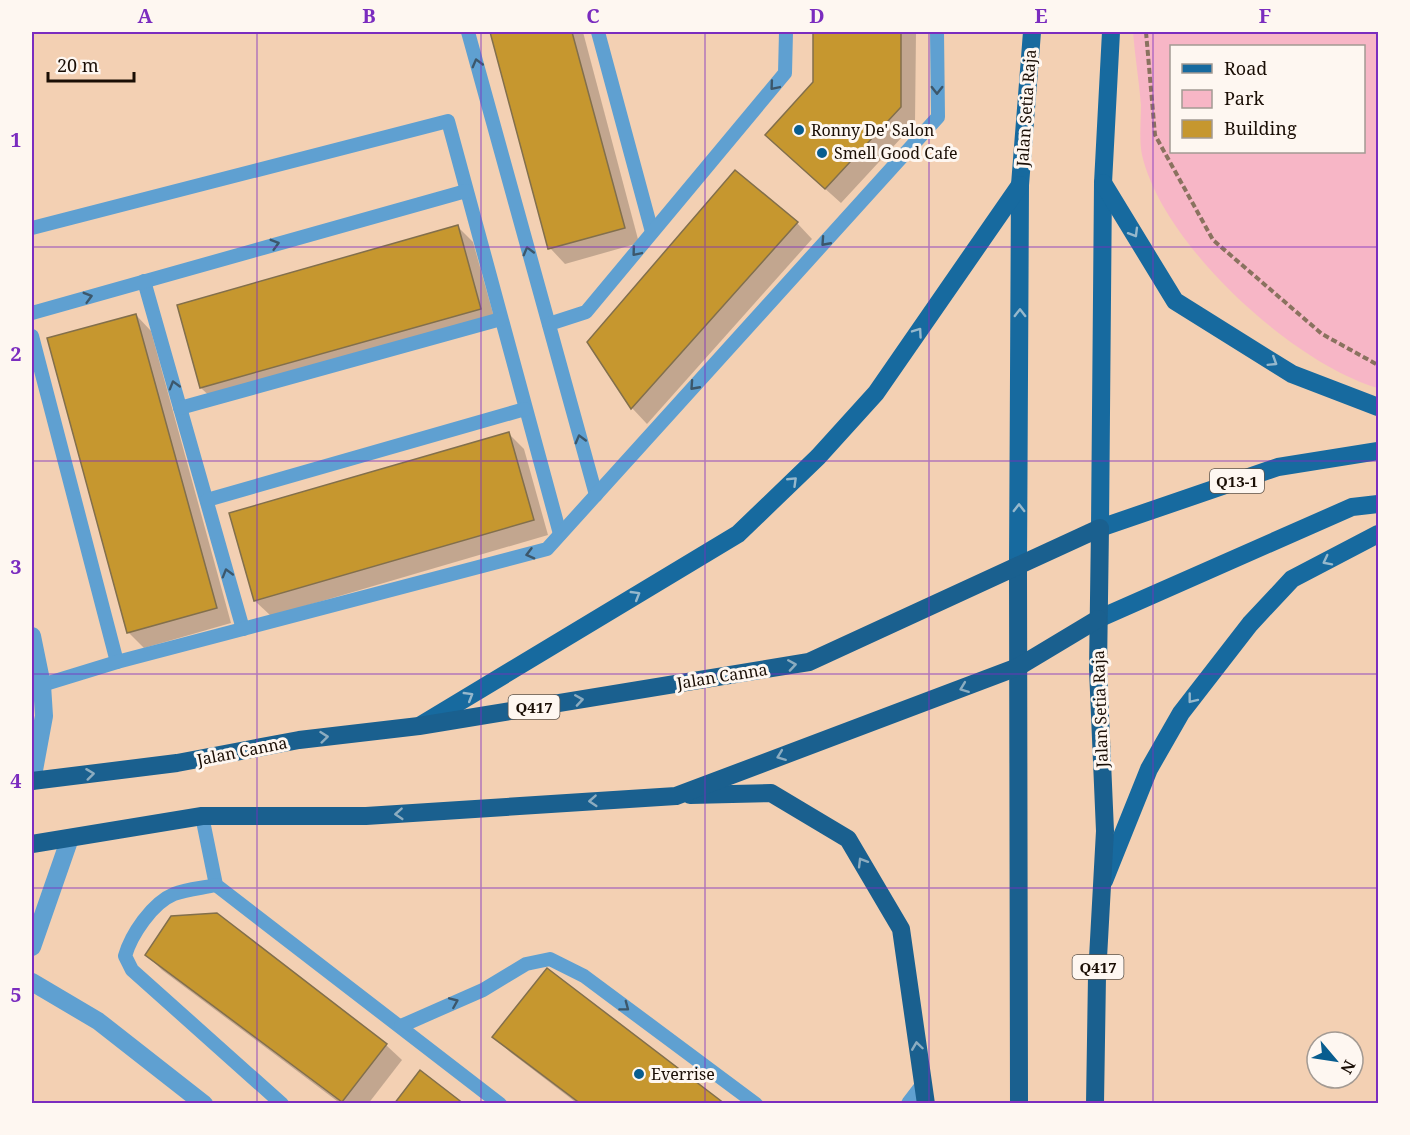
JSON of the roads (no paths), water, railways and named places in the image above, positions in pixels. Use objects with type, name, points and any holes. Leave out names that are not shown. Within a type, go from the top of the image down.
[{"type":"highway","name":"Jalan Canna","points":[[32,781],[177,763],[299,740],[419,726],[809,662],[1100,528]]},
{"type":"highway","name":"Q417","points":[[1098,620],[1100,528]]},
{"type":"highway","points":[[1018,566],[1019,1104]]},
{"type":"highway","points":[[676,796],[1018,667],[1098,620]]},
{"type":"highway","name":"Jalan Setia Raja","points":[[1095,1104],[1097,976],[1105,831],[1098,620]]},
{"type":"highway","points":[[32,844],[202,816],[366,816],[676,796],[771,793],[848,839],[901,929],[924,1095]]},
{"type":"main road","name":"Jalan Setia Raja","points":[[1018,566],[1020,185],[1032,32]]},
{"type":"main road","points":[[1100,528],[1103,183],[1111,32]]},
{"type":"main road","points":[[1103,183],[1175,301],[1292,374],[1378,407]]},
{"type":"main road","points":[[419,726],[738,534],[818,457],[876,393],[1020,185]]},
{"type":"main road","name":"Jalan Canna","points":[[1100,528],[1278,467],[1378,451]]},
{"type":"main road","points":[[1098,620],[1352,507],[1378,504]]},
{"type":"main road","points":[[1103,884],[1149,768],[1181,713],[1250,624],[1292,579],[1378,534]]},
{"type":"street","points":[[32,636],[42,685],[44,716],[32,781]]},
{"type":"street","points":[[32,947],[70,838]]},
{"type":"street","points":[[32,982],[98,1021],[204,1104]]},
{"type":"street","points":[[910,1104],[924,1095]]},
{"type":"lane","points":[[468,32],[596,495]]},
{"type":"lane","points":[[598,32],[652,232]]},
{"type":"lane","points":[[549,324],[586,312],[785,73],[786,32]]},
{"type":"lane","points":[[42,685],[117,662],[547,549],[938,117],[937,32]]},
{"type":"lane","points":[[32,228],[448,122],[560,534]]},
{"type":"lane","points":[[32,313],[466,191]]},
{"type":"lane","points":[[144,281],[243,629]]},
{"type":"lane","points":[[180,408],[501,319]]},
{"type":"lane","points":[[32,336],[117,662]]},
{"type":"lane","points":[[207,500],[525,409]]},
{"type":"lane","points":[[202,816],[216,885],[500,1104]]},
{"type":"lane","points":[[216,885],[173,894],[157,905],[129,944],[125,957],[132,970],[282,1104]]},
{"type":"lane","points":[[401,1026],[483,990],[526,964],[550,959],[584,976],[756,1104]]},
{"type":"place","name":"Ronny De' Salon","points":[[799,130]]},
{"type":"place","name":"Smell Good Cafe","points":[[822,153]]},
{"type":"place","name":"Everrise","points":[[639,1074]]}]
